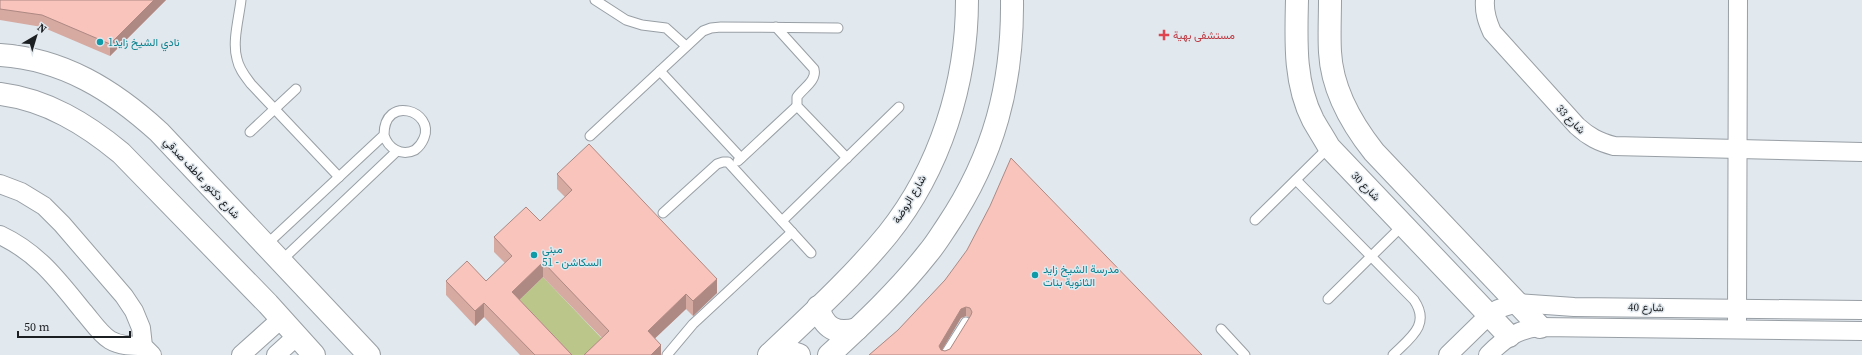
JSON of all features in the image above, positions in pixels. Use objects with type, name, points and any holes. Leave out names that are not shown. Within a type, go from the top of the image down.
[{"type":"street","points":[[829,355],[890,297],[929,253],[962,203],[990,145],[1005,91],[1013,32],[1012,0]]},
{"type":"street","name":"شارع 30","points":[[1297,0],[1296,58],[1302,89],[1313,119],[1329,147],[1509,336]]},
{"type":"street","points":[[1330,0],[1330,53],[1335,80],[1344,106],[1357,130],[1374,152],[1540,327]]},
{"type":"street","name":"شارع 33","points":[[1485,0],[1484,11],[1492,32],[1588,136],[1600,143],[1614,146],[1862,152]]},
{"type":"street","points":[[1737,330],[1738,0]]},
{"type":"street","name":"شارع الروضة","points":[[769,355],[857,270],[889,233],[916,192],[937,149],[953,103],[964,56],[965,1]]},
{"type":"street","name":"شارع دكتور عاطف صدقي","points":[[0,55],[28,58],[85,78],[112,93],[136,112],[159,132],[369,355]]},
{"type":"street","points":[[0,94],[40,104],[69,116],[96,133],[121,153],[314,355]]},
{"type":"street","points":[[0,184],[22,192],[44,206],[71,234],[124,296],[134,311],[148,350],[126,346],[110,340],[98,329],[48,268],[34,255],[18,244],[0,235]]},
{"type":"street","name":"شارع 40","points":[[1448,355],[1489,315],[1502,307],[1517,303],[1574,307],[1862,310]]},
{"type":"street","points":[[818,307],[821,317],[836,331],[847,332],[857,329]]},
{"type":"street","points":[[241,355],[281,319]]},
{"type":"street","name":"شارع 40","points":[[1488,355],[1509,336],[1529,328],[1540,327],[1862,331]]},
{"type":"street","points":[[276,355],[297,336]]},
{"type":"street","points":[[769,355],[787,351],[799,355]]},
{"type":"lane","points":[[241,0],[236,47],[237,59],[242,72],[251,84],[339,176]]},
{"type":"lane","points":[[595,0],[626,20],[642,25],[666,28],[686,46]]},
{"type":"lane","points":[[776,27],[814,69],[815,74],[813,78],[797,97],[797,106],[847,158]]},
{"type":"lane","points":[[590,136],[703,31],[711,28],[838,28]]},
{"type":"lane","points":[[660,71],[741,158]]},
{"type":"lane","points":[[250,132],[296,89]]},
{"type":"lane","points":[[733,166],[797,106]]},
{"type":"lane","points":[[782,221],[899,107]]},
{"type":"lane","points":[[408,111],[420,118],[425,126],[425,135],[422,143],[415,150],[406,152],[397,151],[386,142],[384,135],[384,126],[388,118],[395,112],[408,111]]},
{"type":"lane","points":[[266,246],[384,135]]},
{"type":"lane","points":[[1255,220],[1329,147]]},
{"type":"lane","points":[[281,261],[397,151]]},
{"type":"lane","points":[[663,213],[717,164],[728,162],[811,254]]},
{"type":"lane","points":[[1296,180],[1414,300],[1419,308],[1421,317],[1419,326],[1414,334],[1393,355]]},
{"type":"lane","points":[[1328,299],[1403,225]]},
{"type":"lane","points":[[668,355],[693,324],[792,232]]},
{"type":"lane","points":[[945,355],[966,322]]},
{"type":"lane","points":[[1221,330],[1245,355]]},
{"type":"green space","points":[[543,277],[609,346],[599,355],[558,355],[512,307]]},
{"type":"building","name":"نادي الشيخ زايد1","points":[[0,0],[154,0],[110,44],[42,15],[0,9]]},
{"type":"building","name":"مبنى السكاشن - 51","points":[[589,144],[717,279],[693,301],[686,294],[648,331],[661,345],[651,355],[584,355],[609,331],[543,262],[512,292],[572,355],[535,355],[484,303],[475,311],[446,281],[467,261],[486,281],[512,256],[494,237],[526,207],[540,221],[572,190],[557,174]]},
{"type":"building","name":"مدرسة الشيخ زايد الثانوية بنات","points":[[1011,158],[1202,355],[869,355],[898,330],[945,280],[967,250],[990,206]],"holes":[[[966,307],[970,308],[972,312],[971,315],[950,349],[945,351],[941,350],[939,346],[961,309]]]},
{"type":"place","name":"مستشفى بهية","points":[[1164,35]]},
{"type":"place","name":"نادي الشيخ زايد1","points":[[100,42]]},
{"type":"place","name":"مبنى السكاشن - 51","points":[[534,255]]},
{"type":"place","name":"مدرسة الشيخ زايد الثانوية بنات","points":[[1035,275]]}]
